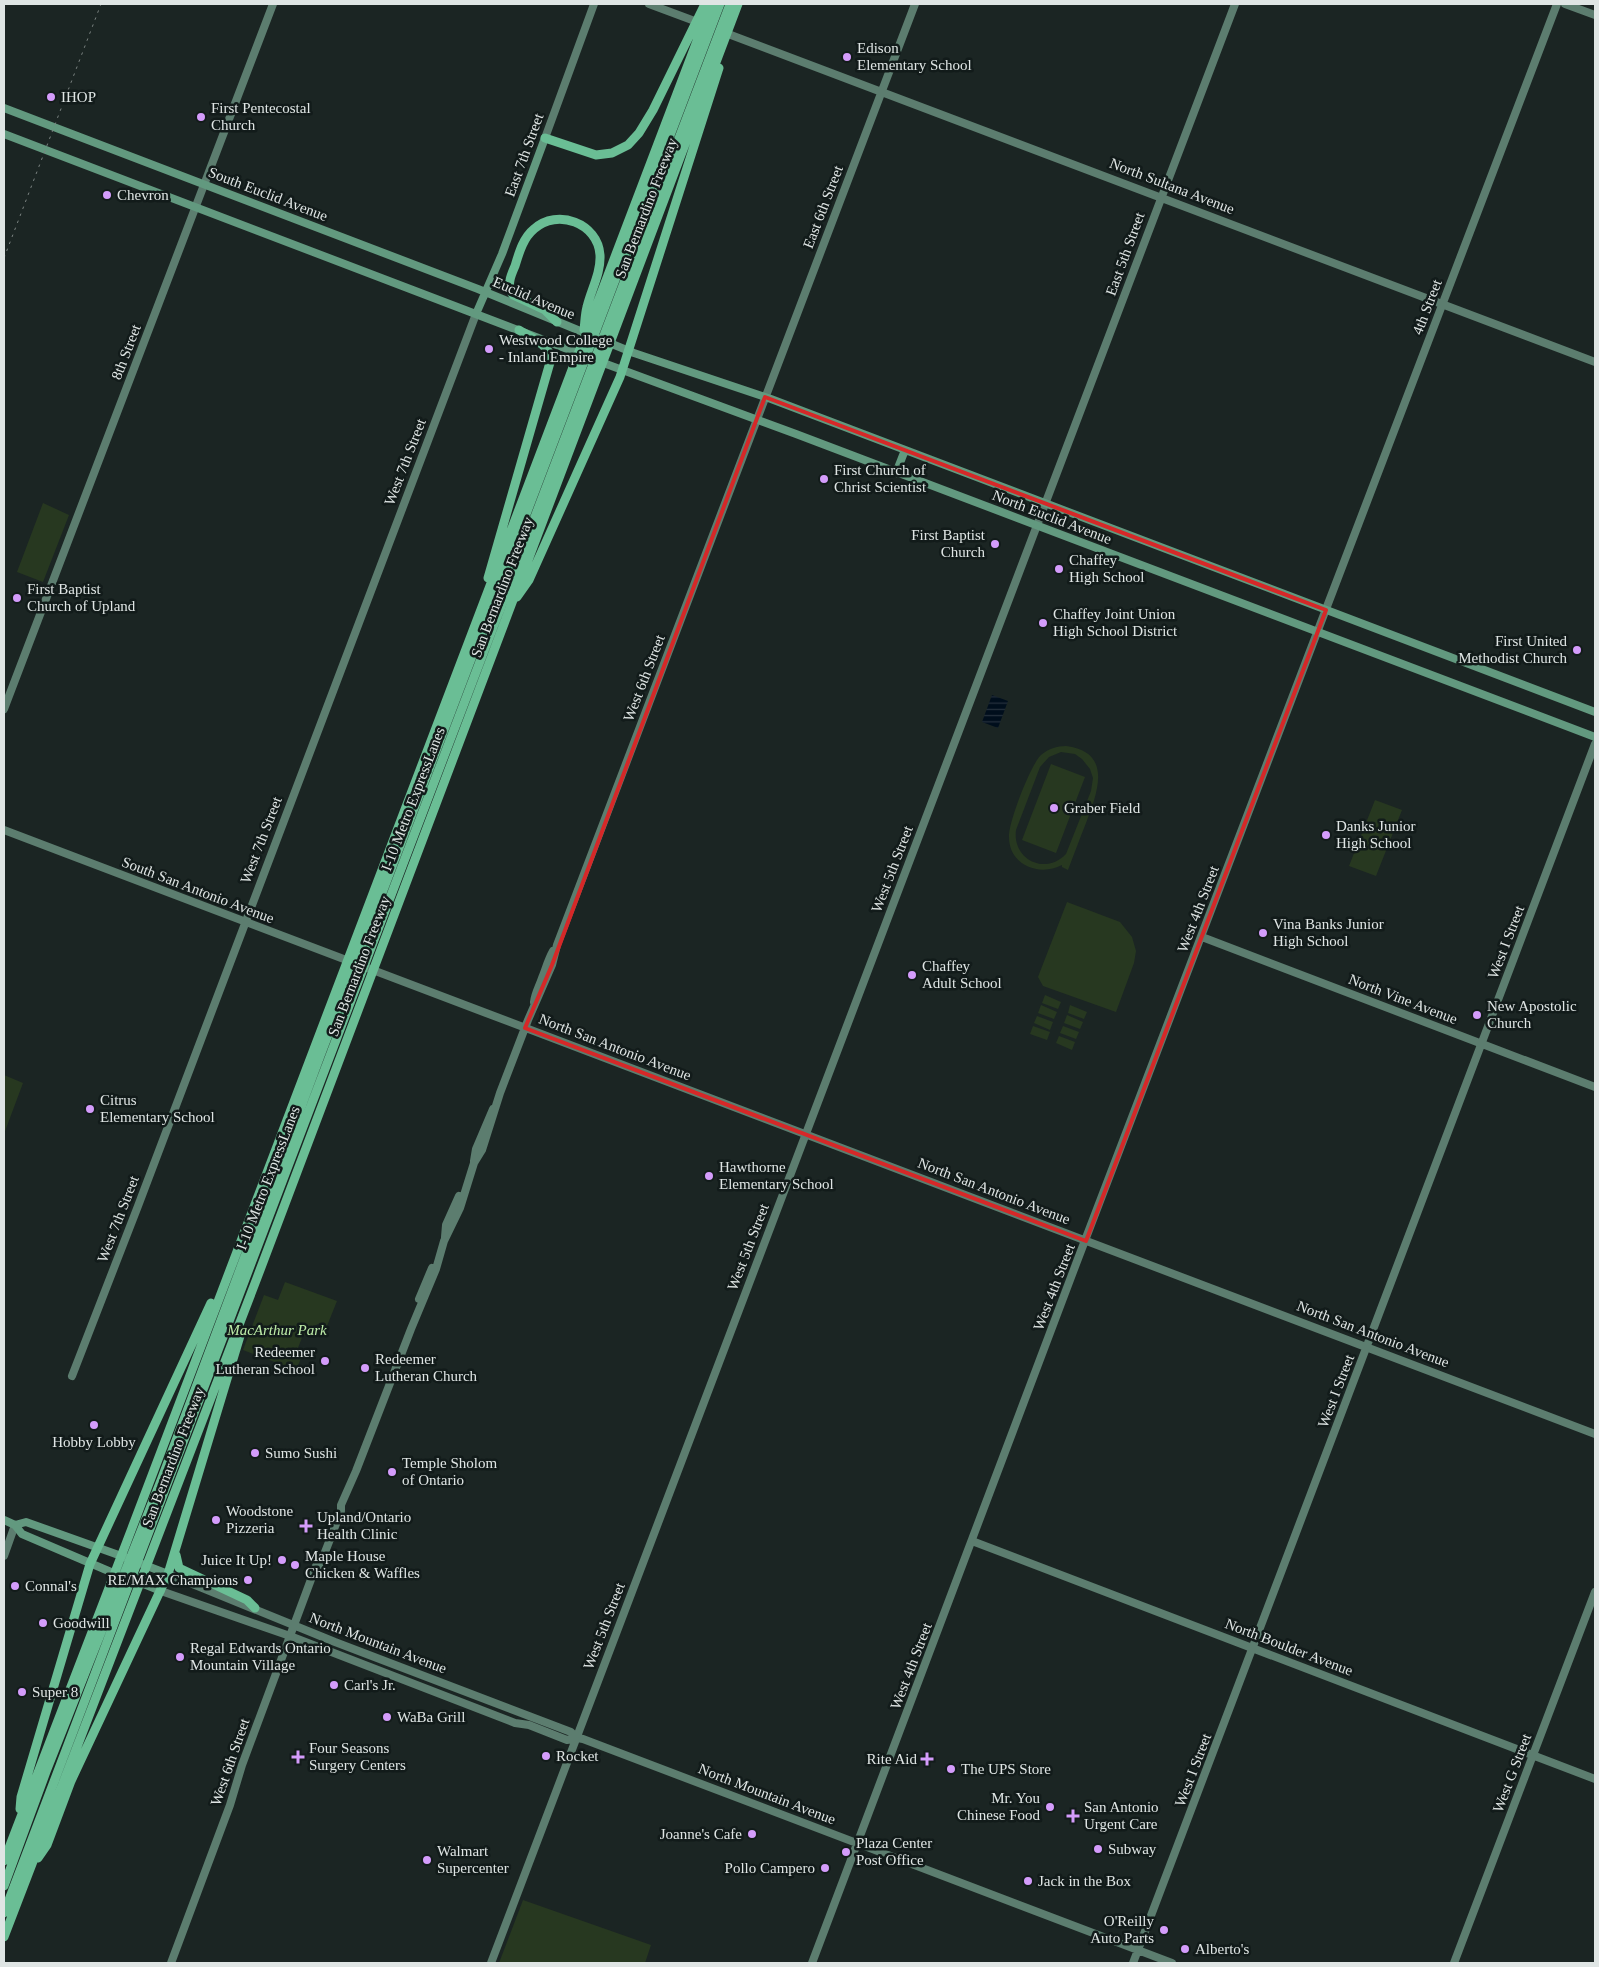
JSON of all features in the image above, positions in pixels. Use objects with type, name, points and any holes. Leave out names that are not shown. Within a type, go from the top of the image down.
[{"type":"highway","points":[[545,138],[596,155],[612,153],[628,145],[642,129],[705,4]]},
{"type":"highway","name":"San Bernardino Freeway","points":[[4,1861],[711,4]]},
{"type":"highway","name":"I-10 Metro ExpressLanes","points":[[4,1913],[128,1588],[138,1550],[219,1322],[720,4]]},
{"type":"highway","name":"I-10 Metro ExpressLanes","points":[[138,1550],[219,1347],[730,4]]},
{"type":"highway","name":"San Bernardino Freeway","points":[[4,1937],[79,1742],[128,1588],[150,1556],[257,1278],[738,4]]},
{"type":"highway","points":[[508,612],[529,580],[622,370],[718,72],[724,41]]},
{"type":"highway","points":[[557,322],[545,310],[513,295],[510,290],[510,283],[517,259],[529,233],[538,225],[548,220],[567,219],[580,224],[592,234],[600,255],[597,273],[587,306],[581,347]]},
{"type":"highway","points":[[477,622],[496,548],[551,359],[550,353],[541,344],[519,330]]},
{"type":"highway","points":[[20,1819],[21,1797],[90,1564],[198,1333],[234,1245],[246,1228]]},
{"type":"highway","points":[[28,1873],[47,1844],[71,1781],[168,1574],[239,1339],[256,1292],[257,1278]]},
{"type":"highway","points":[[188,1377],[219,1322]]},
{"type":"highway","points":[[179,1478],[219,1347]]},
{"type":"highway","points":[[176,1550],[179,1568],[247,1600],[255,1608]]},
{"type":"highway","name":"I-10 Metro ExpressLanes","points":[[4,1886],[47,1770],[128,1588]]},
{"type":"highway","points":[[47,1770],[62,1708]]},
{"type":"highway","points":[[53,1784],[79,1742]]},
{"type":"main road","name":"South Euclid Avenue","points":[[4,108],[440,275]]},
{"type":"main road","points":[[4,134],[519,330]]},
{"type":"main road","name":"East 7th Street","points":[[476,314],[545,138]]},
{"type":"main road","name":"Euclid Avenue","points":[[440,275],[618,346]]},
{"type":"main road","name":"North Euclid Avenue","points":[[519,330],[1595,737]]},
{"type":"main road","name":"North Euclid Avenue","points":[[618,346],[765,397],[1595,712]]},
{"type":"main road","points":[[896,472],[905,450]]},
{"type":"main road","points":[[4,1520],[15,1525],[22,1534],[90,1564],[161,1591]]},
{"type":"main road","points":[[15,1525],[26,1522],[168,1574]]},
{"type":"street","name":"8th Street","points":[[4,709],[273,4]]},
{"type":"street","name":"East 7th Street","points":[[545,138],[594,4]]},
{"type":"street","name":"North Sultana Avenue","points":[[649,4],[1595,362]]},
{"type":"street","name":"East 6th Street","points":[[756,420],[915,4]]},
{"type":"street","name":"East 5th Street","points":[[1041,513],[1235,4]]},
{"type":"street","name":"4th Street","points":[[1322,621],[1557,4]]},
{"type":"street","points":[[1565,4],[1595,15]]},
{"type":"street","name":"West 7th Street","points":[[72,1376],[476,314]]},
{"type":"street","name":"West 6th Street","points":[[171,1963],[290,1636],[316,1569],[320,1565],[341,1511],[341,1505],[411,1329],[427,1277],[460,1208],[474,1163],[476,1149],[486,1122],[500,1093],[533,1007],[542,992],[544,980],[552,965],[557,945],[756,420]]},
{"type":"street","name":"West 5th Street","points":[[492,1963],[1041,513]]},
{"type":"street","name":"West 4th Street","points":[[812,1963],[1322,621]]},
{"type":"street","name":"West I Street","points":[[1134,1963],[1595,744]]},
{"type":"street","name":"South San Antonio Avenue","points":[[4,830],[383,974]]},
{"type":"street","name":"North Vine Avenue","points":[[1202,937],[1595,1087]]},
{"type":"street","name":"North San Antonio Avenue","points":[[383,974],[1595,1434]]},
{"type":"street","points":[[4,1556],[15,1525]]},
{"type":"street","name":"North Boulder Avenue","points":[[972,1541],[1595,1779]]},
{"type":"street","name":"North Mountain Avenue","points":[[168,1574],[255,1608],[294,1626],[571,1732],[577,1738],[1172,1963]]},
{"type":"street","name":"North Mountain Avenue","points":[[161,1591],[290,1636],[515,1723],[530,1726],[567,1740],[577,1738]]},
{"type":"street","name":"West G Street","points":[[1454,1963],[1595,1592]]},
{"type":"street","points":[[425,1677],[434,1691],[444,1684]]},
{"type":"highlighted area","points":[[765,397],[1326,610],[1086,1241],[525,1028],[552,965]]},
{"type":"green space","points":[[43,503],[69,515],[43,582],[17,572]]},
{"type":"green space","points":[[1063,746],[1081,750],[1091,756],[1096,765],[1097,787],[1090,812],[1068,870],[1062,867],[1062,865],[1044,870],[1035,869],[1020,861],[1010,847],[1009,837],[1012,820],[1021,794],[1041,755],[1053,748]],"holes":[[[1061,752],[1075,754],[1090,769],[1093,778],[1091,791],[1066,854],[1049,864],[1040,864],[1032,861],[1019,849],[1016,840],[1016,830],[1040,767],[1049,757]]]},
{"type":"green space","name":"Graber Field","points":[[1051,764],[1085,777],[1056,853],[1022,840]]},
{"type":"green space","points":[[1375,800],[1402,810],[1376,876],[1349,866]]},
{"type":"green space","points":[[1067,902],[1120,922],[1132,937],[1136,951],[1134,963],[1116,1012],[1043,986],[1038,977]]},
{"type":"green space","points":[[1045,995],[1061,1002],[1058,1009],[1042,1003]]},
{"type":"green space","points":[[1041,1005],[1057,1012],[1054,1019],[1038,1013]]},
{"type":"green space","points":[[1070,1005],[1087,1012],[1084,1019],[1068,1013]]},
{"type":"green space","points":[[1067,1015],[1083,1022],[1080,1029],[1064,1023]]},
{"type":"green space","points":[[1037,1016],[1053,1022],[1050,1030],[1034,1023]]},
{"type":"green space","points":[[1033,1026],[1050,1032],[1047,1040],[1030,1034]]},
{"type":"green space","points":[[1063,1026],[1079,1032],[1076,1039],[1060,1033]]},
{"type":"green space","points":[[1059,1036],[1075,1042],[1072,1050],[1056,1043]]},
{"type":"green space","points":[[4,1075],[23,1083],[4,1134]]},
{"type":"green space","name":"MacArthur Park","points":[[285,1282],[337,1301],[327,1326],[320,1323],[310,1328],[307,1336],[303,1335],[296,1353],[302,1356],[296,1370],[243,1350],[264,1295],[278,1300]]},
{"type":"green space","points":[[523,1900],[651,1945],[645,1963],[499,1963]]},
{"type":"water","points":[[992,695],[1008,701],[998,728],[982,722]]},
{"type":"railway","points":[[4,258],[101,4]]},
{"type":"place","name":"Edison Elementary School","points":[[847,57]]},
{"type":"place","name":"IHOP","points":[[51,97]]},
{"type":"place","name":"First Pentecostal Church","points":[[201,117]]},
{"type":"place","name":"Chevron","points":[[107,195]]},
{"type":"place","name":"Westwood College - Inland Empire","points":[[489,349]]},
{"type":"place","name":"First Church of Christ Scientist","points":[[824,479]]},
{"type":"place","name":"First Baptist Church","points":[[995,544]]},
{"type":"place","name":"Chaffey High School","points":[[1059,569]]},
{"type":"place","name":"First Baptist Church of Upland","points":[[17,598]]},
{"type":"place","name":"Chaffey Joint Union High School District","points":[[1043,623]]},
{"type":"place","name":"First United Methodist Church","points":[[1577,650]]},
{"type":"place","name":"Graber Field","points":[[1054,808]]},
{"type":"place","name":"Danks Junior High School","points":[[1326,835]]},
{"type":"place","name":"Vina Banks Junior High School","points":[[1263,933]]},
{"type":"place","name":"Chaffey Adult School","points":[[912,975]]},
{"type":"place","name":"New Apostolic Church","points":[[1477,1015]]},
{"type":"place","name":"Citrus Elementary School","points":[[90,1109]]},
{"type":"place","name":"Hawthorne Elementary School","points":[[709,1176]]},
{"type":"place","name":"Redeemer Lutheran School","points":[[325,1361]]},
{"type":"place","name":"Redeemer Lutheran Church","points":[[365,1368]]},
{"type":"place","name":"Hobby Lobby","points":[[94,1425]]},
{"type":"place","name":"Sumo Sushi","points":[[255,1453]]},
{"type":"place","name":"Temple Sholom of Ontario","points":[[392,1472]]},
{"type":"place","name":"Woodstone Pizzeria","points":[[216,1520]]},
{"type":"place","name":"Upland/Ontario Health Clinic","points":[[306,1526]]},
{"type":"place","name":"Juice It Up!","points":[[282,1560]]},
{"type":"place","name":"Maple House Chicken & Waffles","points":[[295,1565]]},
{"type":"place","name":"RE/MAX Champions","points":[[248,1580]]},
{"type":"place","name":"Connal's","points":[[15,1586]]},
{"type":"place","name":"Goodwill","points":[[43,1623]]},
{"type":"place","name":"Regal Edwards Ontario Mountain Village","points":[[180,1657]]},
{"type":"place","name":"Carl's Jr.","points":[[334,1685]]},
{"type":"place","name":"Super 8","points":[[22,1692]]},
{"type":"place","name":"WaBa Grill","points":[[387,1717]]},
{"type":"place","name":"Rocket","points":[[546,1756]]},
{"type":"place","name":"Four Seasons Surgery Centers","points":[[298,1757]]},
{"type":"place","name":"Rite Aid","points":[[927,1759]]},
{"type":"place","name":"The UPS Store","points":[[951,1769]]},
{"type":"place","name":"Mr. You Chinese Food","points":[[1050,1807]]},
{"type":"place","name":"San Antonio Urgent Care","points":[[1073,1816]]},
{"type":"place","name":"Joanne's Cafe","points":[[752,1834]]},
{"type":"place","name":"Subway","points":[[1098,1849]]},
{"type":"place","name":"Plaza Center Post Office","points":[[846,1852]]},
{"type":"place","name":"Walmart Supercenter","points":[[427,1860]]},
{"type":"place","name":"Pollo Campero","points":[[825,1868]]},
{"type":"place","name":"Jack in the Box","points":[[1028,1881]]},
{"type":"place","name":"O'Reilly Auto Parts","points":[[1164,1930]]},
{"type":"place","name":"Alberto's","points":[[1185,1949]]}]
